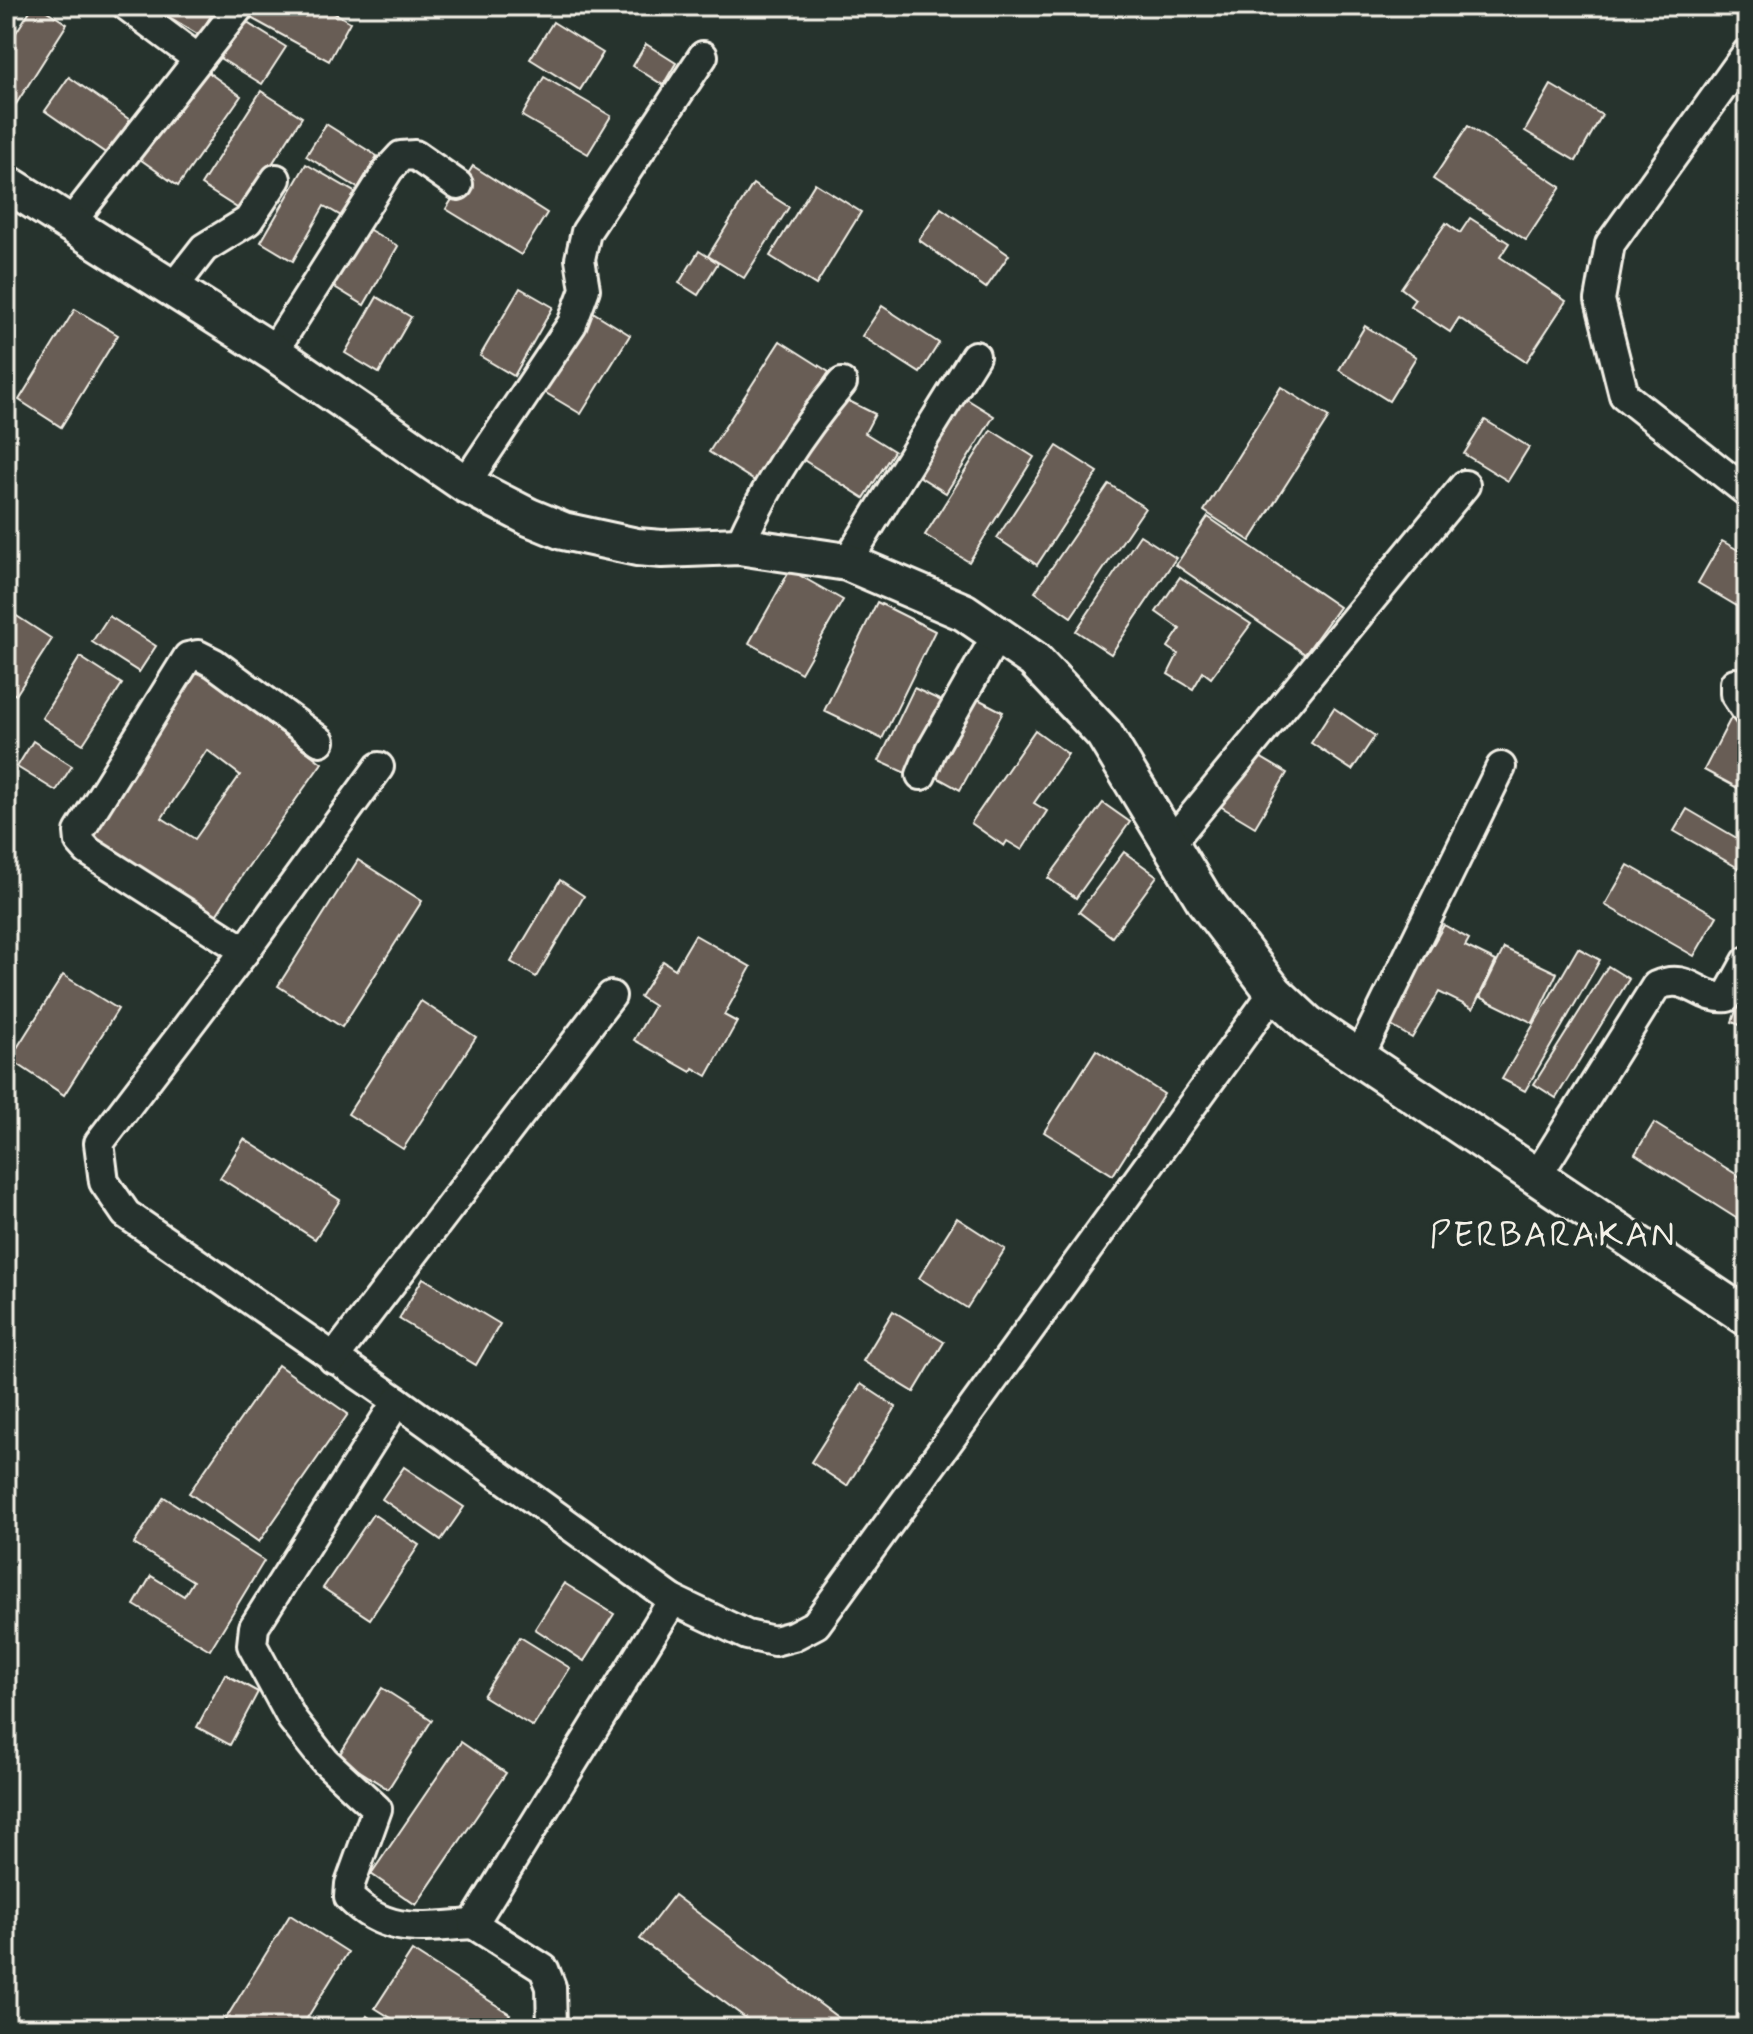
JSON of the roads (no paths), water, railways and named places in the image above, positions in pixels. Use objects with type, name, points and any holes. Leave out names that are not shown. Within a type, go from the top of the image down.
[{"type":"street","points":[[127,6],[198,59]]},
{"type":"street","points":[[69,225],[240,6]]},
{"type":"street","points":[[1747,53],[1610,244],[1600,300],[1624,395],[1747,492]]},
{"type":"street","points":[[465,484],[572,324],[585,289],[580,259],[586,232],[703,56]]},
{"type":"street","points":[[273,352],[389,169],[401,156],[415,155],[458,185]]},
{"type":"street","points":[[172,289],[204,248],[248,221],[276,179]]},
{"type":"street","points":[[6,183],[273,352],[465,484],[529,517],[563,531],[662,549],[739,546],[847,562],[964,612],[1034,660],[1104,734],[1205,901],[1274,992],[1308,1024],[1747,1317]]},
{"type":"street","points":[[847,562],[975,356]]},
{"type":"street","points":[[739,546],[788,452],[842,383]]},
{"type":"street","points":[[1169,845],[1465,485]]},
{"type":"street","points":[[921,775],[931,751],[997,635]]},
{"type":"street","points":[[245,951],[88,851],[80,842],[79,832],[188,657],[198,655],[214,663],[320,741]]},
{"type":"street","points":[[1735,683],[1735,694],[1747,712]]},
{"type":"street","points":[[379,767],[245,951],[99,1143],[104,1182],[126,1214],[397,1401],[673,1600],[747,1635],[774,1641],[793,1636],[816,1624],[1274,992]]},
{"type":"street","points":[[1358,1059],[1501,767]]},
{"type":"street","points":[[1537,1176],[1656,986],[1669,980],[1688,984],[1715,998],[1727,997],[1747,961]]},
{"type":"street","points":[[333,1359],[611,996]]},
{"type":"street","points":[[397,1401],[254,1627],[252,1645],[292,1719],[308,1740],[325,1761],[377,1809],[350,1884],[349,1897],[384,1923],[404,1928],[473,1924],[544,1969],[551,1987],[552,2028]]},
{"type":"street","points":[[473,1924],[673,1600]]},
{"type":"district","name":"PERBARAKAN","points":[[1553,1233]]}]
